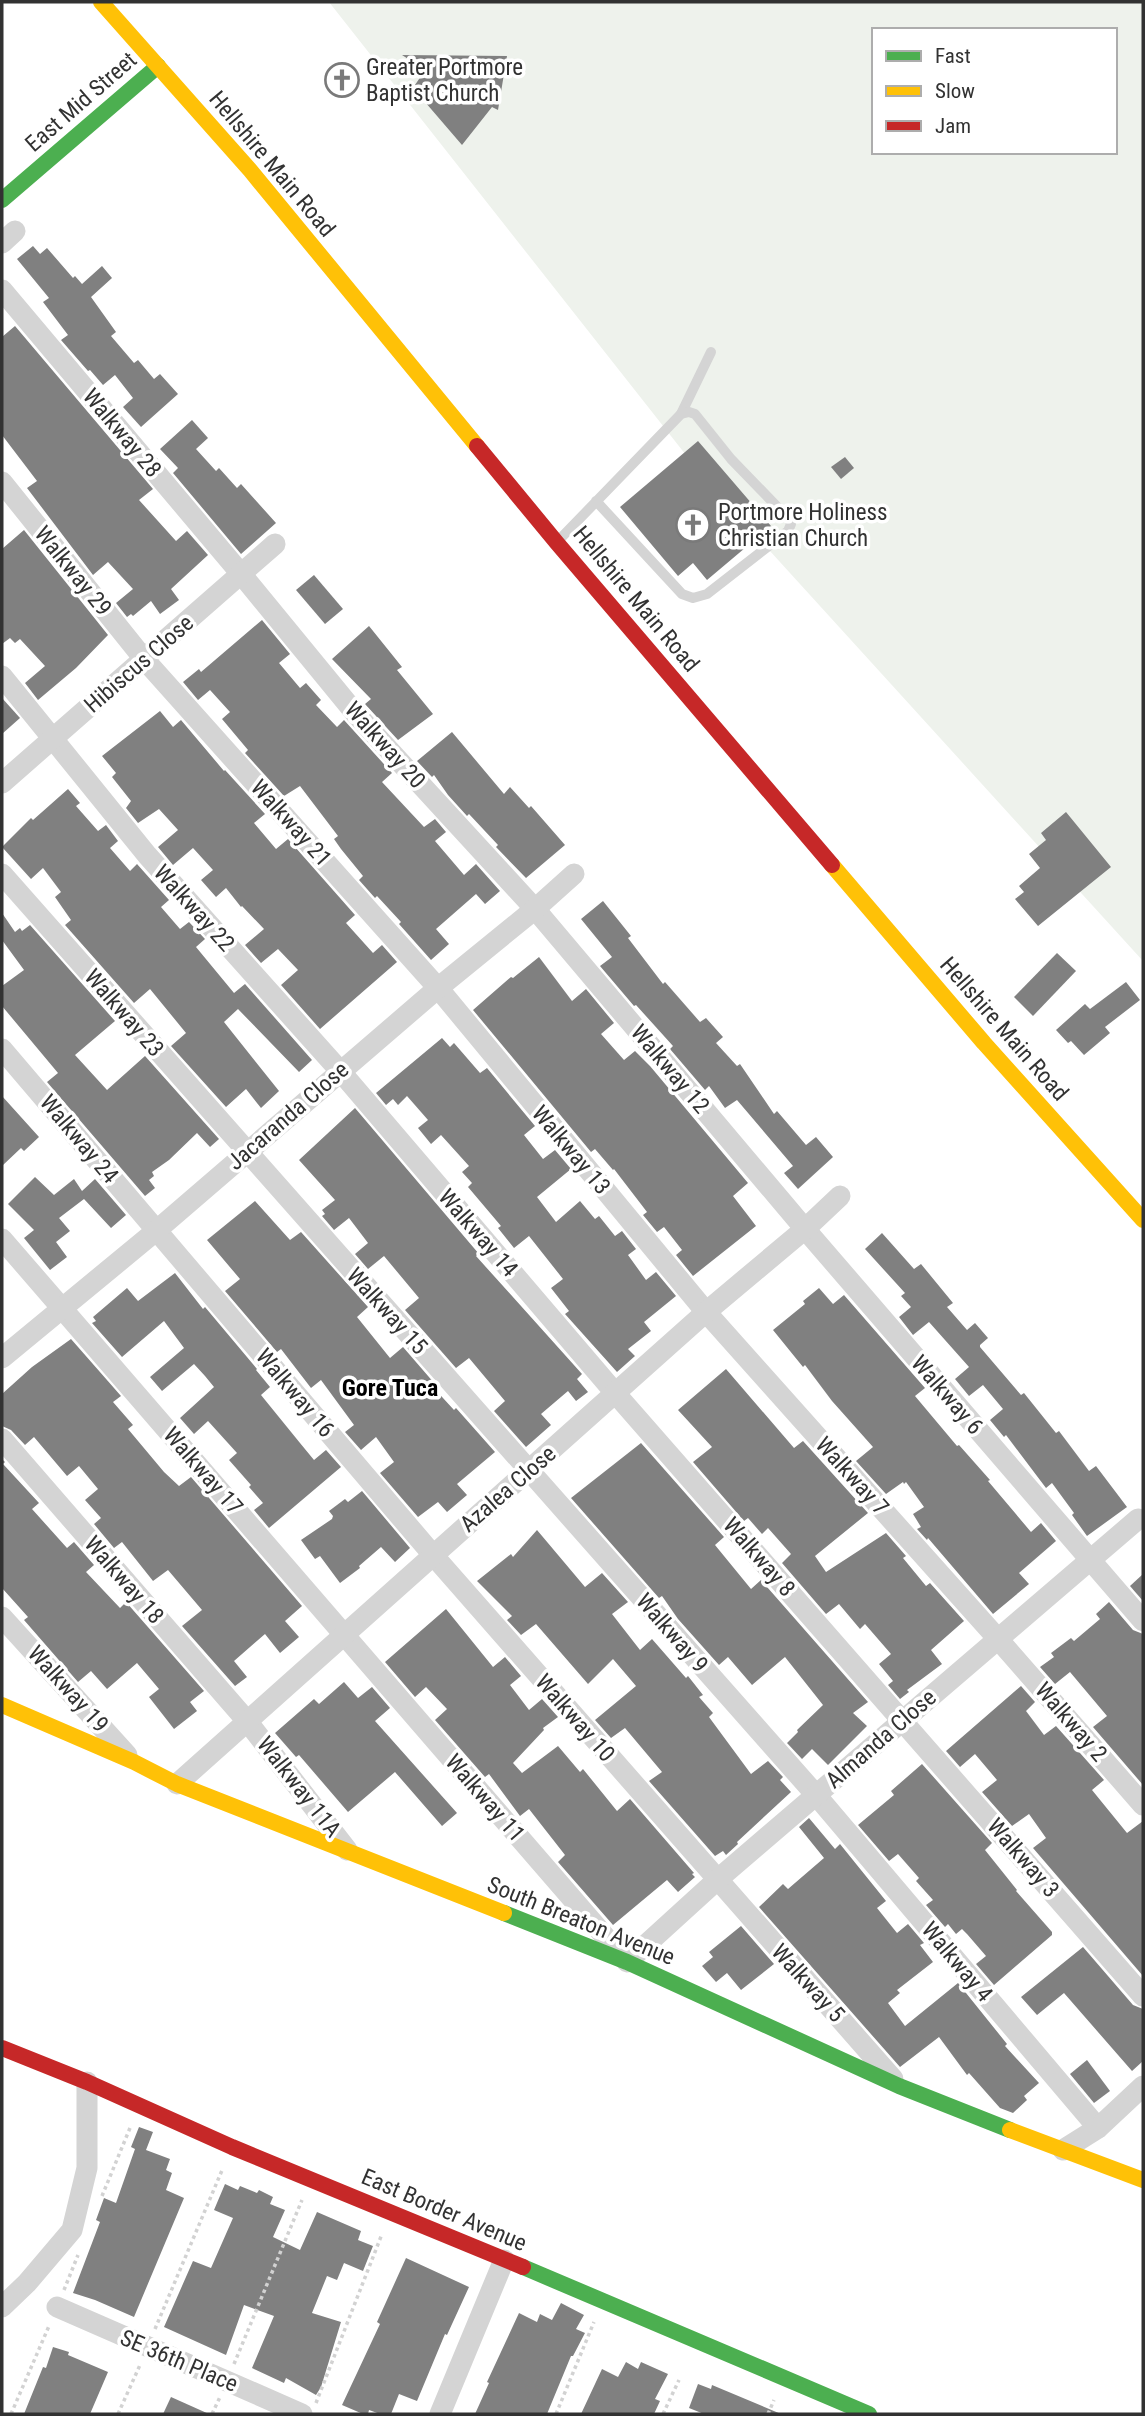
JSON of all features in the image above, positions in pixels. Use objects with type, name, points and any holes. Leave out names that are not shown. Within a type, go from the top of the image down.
[{"type":"street","name":"Hellshire Main Road","points":[[101,2],[250,170],[557,542],[984,1043],[1143,1220]]},
{"type":"street","name":"East Mid Street","points":[[2,200],[158,66]]},
{"type":"street","name":"Walkway 28","points":[[2,290],[242,575]]},
{"type":"street","name":"Walkway 29","points":[[2,482],[144,659]]},
{"type":"street","name":"Hibiscus Close","points":[[2,783],[275,544]]},
{"type":"street","name":"Walkway 20","points":[[242,575],[356,714],[535,909]]},
{"type":"street","name":"Walkway 21","points":[[144,659],[438,988]]},
{"type":"street","name":"Walkway 22","points":[[2,676],[148,855],[341,1072]]},
{"type":"street","name":"Walkway 23","points":[[2,874],[246,1152]]},
{"type":"street","name":"Jacaranda Close","points":[[2,1358],[157,1230],[574,874]]},
{"type":"street","name":"Walkway 12","points":[[535,909],[805,1230]]},
{"type":"street","name":"Walkway 13","points":[[438,988],[706,1312]]},
{"type":"street","name":"Walkway 24","points":[[2,1049],[157,1230]]},
{"type":"street","name":"Walkway 14","points":[[341,1072],[616,1394]]},
{"type":"street","name":"Walkway 15","points":[[246,1152],[529,1470]]},
{"type":"street","name":"Azalea Close","points":[[177,1784],[706,1312],[805,1230],[840,1196]]},
{"type":"street","name":"Walkway 16","points":[[157,1230],[433,1555]]},
{"type":"street","name":"Walkway 6","points":[[805,1230],[1143,1621]]},
{"type":"street","name":"Walkway 17","points":[[2,1239],[343,1634]]},
{"type":"street","name":"Walkway 7","points":[[706,1312],[998,1639]]},
{"type":"street","name":"Walkway 8","points":[[616,1394],[903,1721]]},
{"type":"street","name":"Walkway 18","points":[[2,1439],[247,1721]]},
{"type":"street","name":"Walkway 9","points":[[529,1470],[816,1795]]},
{"type":"street","name":"Almanda Close","points":[[627,1962],[816,1795],[1138,1519]]},
{"type":"street","name":"Walkway 10","points":[[433,1555],[718,1880]]},
{"type":"street","name":"Walkway 19","points":[[2,1617],[134,1762]]},
{"type":"street","name":"Walkway 11","points":[[343,1634],[627,1962]]},
{"type":"street","name":"Walkway 2","points":[[998,1639],[1143,1805]]},
{"type":"street","name":"South Breaton Avenue","points":[[2,1705],[134,1762],[177,1784],[627,1962],[899,2086],[1143,2180]]},
{"type":"street","name":"Walkway 11A","points":[[247,1721],[350,1854]]},
{"type":"street","name":"Walkway 3","points":[[903,1721],[1143,1996]]},
{"type":"street","name":"Walkway 4","points":[[816,1795],[1098,2128]]},
{"type":"street","name":"Walkway 5","points":[[718,1880],[899,2086]]},
{"type":"street","name":"East Border Avenue","points":[[2,2048],[869,2414]]},
{"type":"street","points":[[2,2307],[27,2283],[72,2230],[87,2168],[87,2082]]},
{"type":"street","points":[[1063,2150],[1098,2128],[1143,2087]]},
{"type":"street","points":[[440,2414],[503,2260]]},
{"type":"street","name":"SE 36th Place","points":[[57,2307],[302,2414]]},
{"type":"lane","points":[[557,542],[681,414],[711,352]]},
{"type":"lane","points":[[596,501],[682,594],[693,598],[707,594],[788,531],[791,524],[789,519],[731,458],[695,414],[681,414]]},
{"type":"path","points":[[98,2207],[139,2107]]},
{"type":"path","points":[[118,2414],[232,2147]]},
{"type":"path","points":[[212,2414],[311,2179]]},
{"type":"path","points":[[311,2414],[391,2213]]},
{"type":"path","points":[[11,2414],[82,2245]]},
{"type":"path","points":[[556,2414],[602,2300]]},
{"type":"path","points":[[663,2414],[679,2380]]},
{"type":"shaded area","points":[[329,2],[1143,2],[1143,961],[708,483]]},
{"type":"building","points":[[402,55],[507,56],[498,110],[492,107],[462,145],[413,88],[425,70]]},
{"type":"building","points":[[33,246],[40,254],[47,248],[73,278],[75,276],[82,284],[102,266],[112,278],[91,297],[116,332],[111,336],[134,363],[138,360],[154,379],[160,374],[178,394],[141,427],[123,407],[133,398],[115,375],[103,385],[61,340],[68,335],[43,302],[49,298],[17,259]]},
{"type":"building","points":[[15,326],[153,489],[139,500],[176,541],[187,531],[208,555],[171,589],[179,600],[160,614],[151,601],[133,616],[131,614],[127,617],[116,603],[133,589],[108,562],[93,575],[27,488],[37,481],[2,435],[2,337]]},
{"type":"building","points":[[192,420],[208,438],[196,449],[216,471],[219,468],[237,488],[241,484],[276,523],[241,554],[173,473],[178,468],[160,449]]},
{"type":"building","points":[[698,441],[771,526],[707,580],[693,563],[678,576],[620,507]]},
{"type":"building","points":[[845,457],[854,468],[841,479],[831,467]]},
{"type":"building","points":[[24,530],[108,635],[76,668],[38,700],[25,683],[45,666],[20,639],[15,643],[10,638],[2,644],[2,549]]},
{"type":"building","points":[[314,575],[343,609],[325,624],[296,590]]},
{"type":"building","points":[[262,620],[290,654],[279,663],[300,688],[306,683],[321,700],[316,705],[337,727],[344,720],[392,773],[382,782],[424,827],[435,819],[446,832],[435,841],[464,875],[476,864],[500,891],[485,904],[476,894],[436,929],[449,944],[431,960],[399,924],[401,922],[359,880],[363,876],[334,839],[338,836],[300,786],[284,796],[245,753],[248,750],[222,719],[230,712],[210,690],[198,700],[183,682],[199,669],[201,672]]},
{"type":"building","points":[[369,626],[402,667],[397,670],[433,714],[398,740],[365,704],[371,699],[332,659]]},
{"type":"building","points":[[2,698],[20,718],[2,734]]},
{"type":"building","points":[[160,711],[173,727],[181,720],[265,814],[254,823],[276,849],[288,839],[355,915],[346,923],[373,953],[382,945],[397,962],[320,1029],[281,985],[298,970],[278,949],[261,963],[245,945],[264,929],[226,888],[216,897],[201,880],[213,870],[193,848],[173,865],[158,847],[178,830],[159,809],[138,823],[126,808],[131,801],[112,777],[116,773],[102,756]]},
{"type":"building","points":[[452,732],[504,794],[510,787],[529,808],[531,806],[565,845],[526,878],[469,814],[467,816],[448,795],[434,775],[432,777],[417,761]]},
{"type":"building","points":[[68,789],[80,803],[76,806],[98,831],[106,825],[118,841],[110,848],[130,871],[137,864],[169,900],[161,907],[180,929],[189,922],[205,939],[196,947],[234,993],[245,984],[312,1060],[299,1072],[238,1009],[224,1022],[279,1091],[261,1108],[246,1089],[226,1107],[171,1046],[186,1033],[150,989],[134,1003],[65,925],[71,920],[55,897],[61,892],[43,868],[31,879],[2,847],[31,818],[33,820]]},
{"type":"building","points":[[1066,812],[1111,867],[1038,926],[1015,899],[1024,892],[1019,886],[1040,868],[1029,854],[1046,840],[1041,833]]},
{"type":"building","points":[[603,901],[631,936],[628,938],[663,984],[665,982],[700,1022],[706,1018],[723,1037],[716,1043],[737,1066],[740,1064],[774,1114],[777,1111],[806,1145],[816,1137],[833,1157],[798,1189],[784,1173],[793,1166],[737,1100],[725,1108],[709,1086],[705,1090],[670,1049],[673,1046],[600,966],[612,957],[581,919]]},
{"type":"building","points":[[2,913],[15,932],[30,925],[115,1021],[75,1055],[107,1090],[145,1056],[219,1139],[210,1147],[197,1133],[152,1172],[154,1176],[149,1180],[155,1188],[145,1196],[47,1082],[58,1073],[2,1006],[2,986],[24,970],[2,940]]},
{"type":"building","points":[[1057,953],[1076,971],[1033,1016],[1014,997]]},
{"type":"building","points":[[539,957],[572,1001],[586,989],[614,1023],[601,1034],[624,1060],[635,1051],[650,1066],[748,1183],[733,1196],[756,1226],[693,1276],[676,1255],[682,1250],[664,1227],[657,1232],[643,1215],[647,1212],[614,1169],[595,1149],[591,1152],[473,1010]]},
{"type":"building","points":[[1126,982],[1140,1000],[1105,1027],[1110,1033],[1084,1055],[1056,1030],[1085,1004],[1090,1009]]},
{"type":"building","points":[[442,1038],[450,1047],[454,1043],[480,1073],[487,1068],[535,1126],[524,1135],[543,1159],[555,1150],[571,1169],[537,1197],[556,1222],[580,1201],[595,1219],[599,1216],[615,1236],[622,1231],[636,1249],[628,1255],[646,1280],[656,1272],[676,1296],[644,1322],[651,1331],[628,1349],[635,1356],[617,1372],[565,1314],[569,1311],[551,1288],[563,1279],[529,1236],[514,1248],[498,1228],[501,1226],[468,1187],[472,1183],[462,1172],[469,1166],[441,1135],[431,1144],[418,1128],[428,1120],[407,1096],[398,1105],[393,1099],[386,1105],[376,1093]]},
{"type":"building","points":[[2,1096],[39,1137],[24,1151],[21,1148],[2,1166]]},
{"type":"building","points":[[355,1108],[479,1254],[476,1256],[582,1374],[577,1379],[588,1392],[576,1401],[568,1391],[541,1414],[551,1425],[526,1447],[494,1411],[505,1401],[469,1358],[456,1368],[405,1310],[419,1298],[384,1256],[368,1269],[355,1254],[368,1243],[349,1218],[334,1230],[322,1216],[325,1214],[322,1210],[335,1200],[299,1160]]},
{"type":"building","points":[[35,1177],[54,1195],[74,1179],[82,1191],[95,1179],[126,1215],[111,1228],[84,1199],[59,1218],[70,1231],[56,1242],[67,1257],[50,1270],[24,1238],[34,1230],[8,1204]]},
{"type":"building","points":[[255,1201],[290,1240],[301,1232],[368,1307],[357,1317],[390,1358],[403,1347],[435,1384],[432,1386],[454,1410],[456,1408],[495,1452],[457,1484],[467,1495],[447,1512],[438,1502],[418,1517],[380,1473],[394,1462],[376,1437],[361,1450],[345,1432],[354,1425],[321,1380],[311,1388],[281,1349],[277,1352],[225,1291],[240,1279],[207,1240]]},
{"type":"building","points":[[882,1233],[914,1269],[921,1264],[953,1303],[947,1307],[967,1330],[975,1323],[988,1338],[980,1347],[1021,1395],[1024,1393],[1056,1433],[1059,1431],[1089,1471],[1096,1466],[1127,1507],[1087,1536],[1052,1483],[1046,1488],[1006,1435],[1004,1437],[990,1420],[1003,1409],[983,1385],[969,1396],[955,1379],[969,1367],[929,1322],[913,1335],[899,1317],[911,1307],[901,1296],[905,1293],[865,1249]]},
{"type":"building","points":[[175,1273],[257,1369],[270,1387],[261,1395],[314,1460],[326,1450],[341,1467],[269,1528],[254,1510],[263,1503],[229,1460],[237,1453],[208,1421],[194,1434],[180,1418],[214,1387],[194,1364],[162,1391],[150,1377],[184,1348],[164,1321],[122,1357],[92,1323],[96,1321],[93,1317],[127,1288],[138,1301]]},
{"type":"building","points":[[819,1288],[833,1304],[844,1295],[925,1388],[915,1396],[990,1480],[988,1481],[1031,1532],[1041,1523],[1056,1541],[1019,1573],[1029,1584],[993,1614],[928,1538],[927,1540],[917,1529],[921,1527],[913,1514],[924,1507],[906,1482],[886,1494],[856,1461],[873,1447],[773,1330],[805,1304],[803,1301]]},
{"type":"building","points":[[71,1339],[121,1396],[113,1402],[133,1425],[128,1429],[164,1472],[179,1486],[191,1477],[302,1606],[285,1621],[299,1637],[280,1653],[265,1634],[234,1661],[247,1677],[235,1686],[182,1626],[202,1610],[168,1570],[153,1581],[122,1542],[114,1548],[94,1524],[101,1518],[85,1500],[98,1489],[79,1466],[67,1476],[34,1437],[25,1445],[11,1430],[2,1426],[2,1394],[32,1367]]},
{"type":"building","points":[[726,1369],[794,1448],[803,1441],[868,1513],[815,1556],[826,1572],[886,1533],[906,1556],[903,1558],[926,1586],[930,1583],[964,1621],[931,1650],[942,1664],[907,1690],[909,1692],[900,1699],[888,1685],[893,1681],[879,1664],[891,1654],[865,1624],[860,1629],[839,1604],[826,1614],[782,1563],[791,1554],[768,1528],[762,1534],[748,1518],[744,1521],[693,1462],[712,1447],[678,1410]]},
{"type":"building","points":[[641,1443],[724,1537],[715,1545],[751,1589],[761,1580],[868,1702],[853,1713],[867,1726],[828,1765],[812,1749],[802,1759],[787,1743],[823,1705],[785,1657],[752,1685],[728,1657],[719,1665],[678,1619],[662,1596],[659,1598],[571,1498]]},
{"type":"building","points":[[2,1459],[5,1462],[3,1464],[39,1503],[32,1509],[67,1548],[74,1542],[94,1565],[86,1572],[120,1608],[126,1602],[204,1691],[190,1702],[197,1711],[174,1729],[149,1697],[159,1689],[137,1663],[107,1689],[91,1671],[78,1682],[24,1620],[28,1617],[2,1588]]},
{"type":"building","points":[[362,1491],[410,1548],[395,1562],[381,1547],[340,1583],[320,1556],[315,1559],[301,1540],[332,1519],[329,1511],[345,1499],[348,1502]]},
{"type":"building","points":[[537,1530],[585,1587],[602,1573],[628,1602],[612,1614],[640,1650],[652,1639],[686,1678],[688,1676],[703,1695],[699,1697],[713,1713],[709,1717],[751,1774],[768,1761],[783,1777],[780,1780],[791,1792],[726,1855],[723,1851],[715,1856],[649,1781],[662,1772],[625,1728],[611,1738],[595,1720],[636,1686],[613,1659],[588,1684],[536,1624],[521,1635],[507,1620],[512,1616],[477,1581],[511,1554],[513,1557]]},
{"type":"building","points":[[1143,1574],[1143,1601],[1130,1586]]},
{"type":"building","points":[[1109,1602],[1133,1630],[1143,1634],[1143,1785],[1093,1727],[1107,1716],[1070,1672],[1055,1684],[1040,1667],[1054,1657],[1051,1653],[1071,1638],[1074,1641],[1100,1619],[1096,1614]]},
{"type":"building","points":[[446,1609],[493,1667],[505,1657],[521,1676],[510,1685],[529,1710],[542,1699],[558,1717],[543,1728],[513,1763],[522,1773],[558,1746],[580,1772],[583,1769],[617,1811],[630,1799],[694,1873],[692,1874],[695,1877],[678,1892],[667,1880],[613,1925],[558,1862],[565,1855],[529,1809],[520,1816],[489,1774],[485,1777],[435,1720],[447,1709],[426,1687],[415,1697],[385,1662]]},
{"type":"building","points":[[344,1682],[358,1698],[372,1687],[390,1708],[375,1721],[457,1813],[442,1826],[395,1772],[348,1812],[299,1755],[296,1757],[275,1733],[314,1699],[319,1704]]},
{"type":"building","points":[[1021,1686],[1035,1702],[1026,1711],[1044,1735],[1056,1726],[1104,1780],[1092,1790],[1127,1833],[1143,1821],[1143,1976],[1033,1848],[1046,1838],[1029,1814],[1012,1826],[982,1792],[997,1780],[975,1754],[960,1767],[946,1751]]},
{"type":"building","points":[[922,1764],[992,1843],[985,1850],[1052,1932],[1052,1935],[994,1985],[976,1964],[986,1956],[962,1929],[956,1934],[948,1924],[945,1927],[926,1905],[933,1900],[916,1881],[919,1878],[898,1854],[889,1861],[858,1825],[894,1795],[891,1791]]},
{"type":"building","points":[[809,1818],[835,1849],[840,1844],[886,1901],[877,1908],[897,1933],[908,1924],[924,1943],[920,1945],[933,1962],[897,1990],[900,1993],[888,2003],[905,2026],[958,1983],[1007,2044],[1005,2046],[1039,2083],[1024,2096],[1027,2100],[1013,2113],[1000,2108],[969,2073],[967,2075],[939,2037],[900,2067],[759,1907],[783,1884],[788,1889],[824,1858],[799,1827]]},
{"type":"building","points":[[741,1926],[774,1964],[741,1990],[727,1973],[716,1982],[702,1966],[713,1957],[709,1952]]},
{"type":"building","points":[[1083,1947],[1133,2005],[1143,2009],[1143,2061],[1132,2071],[1064,1993],[1037,2015],[1021,1997]]},
{"type":"building","points":[[1087,2060],[1110,2091],[1094,2103],[1070,2074]]},
{"type":"building","points":[[139,2127],[153,2132],[146,2150],[170,2159],[166,2170],[172,2173],[166,2190],[184,2198],[134,2317],[73,2293],[100,2222],[96,2220],[104,2198],[116,2203],[135,2149],[131,2147]]},
{"type":"building","points":[[225,2184],[238,2190],[240,2186],[257,2193],[259,2190],[273,2197],[270,2204],[285,2210],[273,2237],[300,2250],[317,2212],[361,2231],[358,2240],[373,2246],[363,2271],[344,2263],[337,2280],[327,2276],[312,2313],[341,2322],[321,2387],[316,2395],[286,2378],[284,2383],[252,2368],[274,2316],[244,2305],[226,2355],[164,2327],[193,2261],[211,2268],[233,2218],[214,2210]]},
{"type":"building","points":[[406,2258],[469,2287],[447,2335],[445,2334],[417,2401],[399,2394],[391,2414],[369,2410],[368,2414],[363,2414],[342,2405],[380,2324],[377,2322]]},
{"type":"building","points":[[561,2303],[584,2315],[576,2329],[585,2333],[571,2356],[547,2414],[475,2414],[519,2313],[537,2322],[540,2314],[552,2320]]},
{"type":"building","points":[[53,2347],[108,2372],[90,2414],[24,2414]]},
{"type":"building","points":[[626,2362],[638,2369],[641,2362],[668,2374],[655,2399],[660,2401],[654,2414],[581,2414],[602,2369],[618,2377]]},
{"type":"building","points":[[698,2384],[711,2389],[712,2385],[781,2414],[704,2414],[689,2408]]},
{"type":"building","points":[[171,2397],[209,2414],[163,2414]]},
{"type":"traffic: fast","points":[[2,200],[158,66]]},
{"type":"traffic: fast","points":[[504,1913],[627,1962],[899,2086],[1010,2130]]},
{"type":"traffic: fast","points":[[523,2267],[869,2414]]},
{"type":"traffic: slow","points":[[101,2],[250,170],[477,446]]},
{"type":"traffic: slow","points":[[832,865],[984,1043],[1143,1220]]},
{"type":"traffic: slow","points":[[2,1705],[134,1762],[177,1784],[504,1913]]},
{"type":"traffic: slow","points":[[1010,2130],[1143,2180]]},
{"type":"traffic: jam","points":[[477,446],[832,865]]},
{"type":"traffic: jam","points":[[2,2048],[87,2082],[232,2147],[523,2267]]},
{"type":"place","name":"Greater Portmore Baptist Church","points":[[342,80]]},
{"type":"place","name":"Portmore Holiness Christian Church","points":[[693,525]]},
{"type":"district","name":"Gore Tuca","points":[[390,1388]]}]
